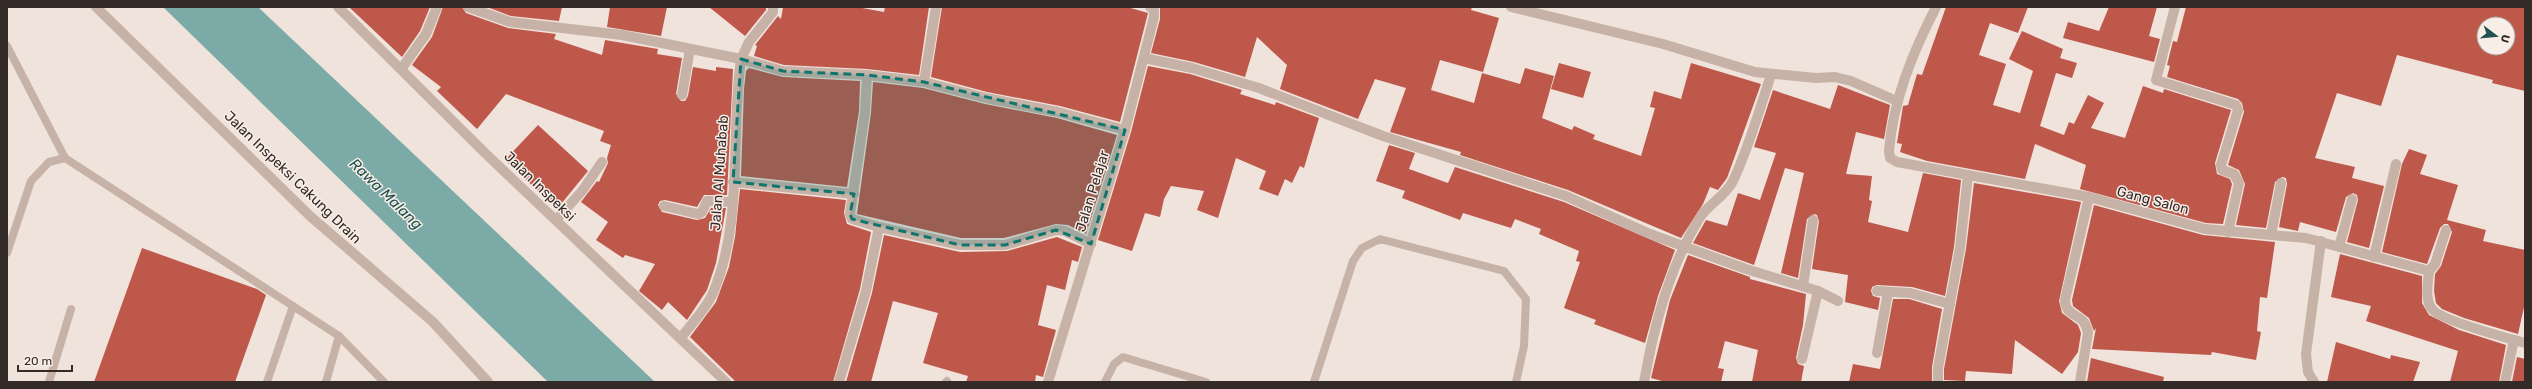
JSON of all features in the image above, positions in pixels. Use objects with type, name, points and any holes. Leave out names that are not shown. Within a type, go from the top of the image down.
[{"type":"street","name":"Jalan Inspeksi Cakung Drain","points":[[96,7],[310,216],[433,322],[488,382]]},
{"type":"street","name":"Jalan Inspeksi","points":[[338,7],[556,220],[726,382]]},
{"type":"street","points":[[402,68],[426,34],[437,7]]},
{"type":"street","points":[[468,7],[510,22],[592,30],[741,59],[783,71],[867,75],[924,82],[986,98],[1058,112],[1125,130]]},
{"type":"street","name":"Jalan Al Muhabab","points":[[681,338],[715,288],[729,237],[741,59],[749,42],[773,12],[774,7]]},
{"type":"street","points":[[924,82],[936,7]]},
{"type":"street","name":"Jalan Pelajar","points":[[1048,382],[1125,130],[1154,17],[1154,10],[1150,7]]},
{"type":"street","points":[[1511,7],[1617,32],[1771,75],[1835,77],[1851,81],[1898,101]]},
{"type":"street","name":"Gang Salon","points":[[1936,7],[1919,40],[1898,101],[1890,142],[1890,158],[1897,162],[2089,197],[2205,229],[2321,241],[2429,271]]},
{"type":"street","points":[[2175,7],[2156,80],[2236,105],[2238,110],[2221,165],[2222,170],[2234,174],[2239,183],[2228,232]]},
{"type":"street","points":[[682,95],[690,49]]},
{"type":"street","points":[[1144,58],[1192,68],[1259,88],[1383,136],[1566,196],[1684,247],[1818,291],[1838,301]]},
{"type":"street","points":[[867,75],[865,112],[850,214],[852,218],[879,228],[960,245],[1005,245],[1056,230],[1065,231],[1091,244]]},
{"type":"street","points":[[1644,382],[1650,348],[1670,280],[1684,247],[1700,218],[1708,208],[1718,201],[1733,181],[1771,75]]},
{"type":"street","points":[[556,220],[582,191],[602,162]]},
{"type":"street","points":[[2374,256],[2396,164]]},
{"type":"street","points":[[1938,382],[1938,368],[1966,204],[1968,175]]},
{"type":"street","points":[[733,182],[854,194]]},
{"type":"street","points":[[2271,235],[2281,183]]},
{"type":"street","points":[[2080,382],[2088,333],[2087,327],[2084,320],[2067,312],[2065,308],[2065,300],[2089,197]]},
{"type":"street","points":[[2340,247],[2352,199]]},
{"type":"street","points":[[664,206],[698,214],[702,212],[707,201],[732,202]]},
{"type":"street","points":[[1803,286],[1813,220]]},
{"type":"street","points":[[839,382],[866,291],[879,228]]},
{"type":"street","points":[[2446,230],[2435,264],[2429,271],[2428,301],[2432,310],[2447,317],[2525,343]]},
{"type":"street","points":[[2314,382],[2308,372],[2306,354],[2321,241]]},
{"type":"street","points":[[1802,360],[1818,291]]},
{"type":"street","points":[[1876,291],[1910,293],[1950,304]]},
{"type":"street","points":[[1877,353],[1888,292]]},
{"type":"street","points":[[2505,382],[2514,340]]},
{"type":"lane","points":[[7,46],[65,158],[340,336],[384,382]]},
{"type":"lane","points":[[7,253],[31,181],[49,162],[65,158]]},
{"type":"lane","points":[[1314,382],[1353,261],[1362,248],[1380,239],[1504,271],[1526,299],[1524,346],[1516,382]]},
{"type":"lane","points":[[267,382],[293,306]]},
{"type":"lane","points":[[49,382],[71,309]]},
{"type":"lane","points":[[326,382],[340,336]]},
{"type":"lane","points":[[1105,382],[1114,364],[1123,357],[1206,382]]},
{"type":"highlighted area","points":[[741,59],[783,71],[867,75],[924,82],[1125,130],[1091,244],[1056,230],[1005,245],[960,245],[852,219],[850,214],[854,194],[733,182]]},
{"type":"water","name":"Rawa Malang","points":[[163,7],[258,7],[655,382],[548,382]]},
{"type":"building","points":[[349,7],[430,7],[420,31],[402,57]]},
{"type":"building","points":[[443,7],[462,7],[466,13],[508,28],[556,34],[554,39],[602,55],[605,40],[658,49],[657,54],[682,58],[676,94],[681,101],[685,101],[688,96],[693,67],[716,71],[716,67],[733,69],[727,195],[704,195],[697,207],[665,200],[660,201],[658,205],[662,212],[697,220],[705,218],[711,208],[726,208],[716,263],[707,290],[687,320],[668,302],[662,310],[639,291],[655,264],[625,255],[623,258],[596,240],[608,222],[581,202],[597,181],[599,182],[608,163],[607,158],[611,145],[600,141],[604,131],[506,94],[477,129],[437,91],[441,87],[412,65],[432,37]]},
{"type":"building","points":[[487,7],[562,7],[559,21],[511,16]]},
{"type":"building","points":[[610,7],[667,7],[661,36],[607,27]]},
{"type":"building","points":[[709,7],[766,7],[766,10],[745,36]]},
{"type":"building","points":[[783,7],[857,7],[884,12],[885,7],[929,7],[919,75],[867,69],[784,65],[754,56],[757,46],[755,45],[778,16],[781,19]]},
{"type":"building","points":[[942,7],[1127,7],[1148,13],[1120,122],[1060,106],[987,92],[931,77]]},
{"type":"building","points":[[1160,7],[1472,7],[1471,10],[1499,18],[1483,72],[1440,60],[1431,90],[1474,103],[1482,73],[1520,84],[1525,68],[1554,76],[1542,118],[1572,130],[1574,126],[1595,135],[1593,139],[1641,156],[1655,108],[1650,107],[1654,91],[1681,99],[1691,63],[1761,84],[1727,178],[1718,190],[1710,187],[1703,204],[1681,238],[1568,190],[1460,155],[1461,152],[1390,132],[1406,88],[1375,79],[1358,119],[1280,89],[1287,65],[1257,37],[1245,77],[1194,62],[1151,53],[1160,19]]},
{"type":"building","points":[[1946,7],[2028,7],[2018,33],[1990,23],[1979,55],[2006,64],[1993,105],[2020,113],[2033,71],[2009,59],[2022,31],[2063,49],[2060,58],[2077,63],[2072,78],[2056,73],[2040,126],[2064,135],[2069,122],[2074,124],[2088,95],[2104,103],[2091,128],[2125,138],[2143,86],[2163,93],[2164,89],[2231,110],[2215,163],[2217,174],[2230,179],[2232,184],[2223,224],[2206,223],[2080,189],[2086,165],[2035,144],[2025,179],[1927,161],[1900,152],[1902,144],[1897,143],[1903,106],[1908,105],[1917,74],[1922,75]]},
{"type":"building","points":[[2109,7],[2157,7],[2149,36],[2160,39],[2154,62],[2063,38],[2068,22],[2099,31]]},
{"type":"building","points":[[2186,7],[2525,7],[2525,91],[2492,83],[2493,80],[2397,55],[2381,106],[2337,93],[2315,158],[2355,167],[2352,178],[2384,186],[2369,248],[2347,242],[2358,200],[2357,195],[2353,193],[2346,197],[2336,232],[2300,222],[2298,231],[2279,227],[2287,184],[2286,178],[2282,177],[2275,182],[2266,228],[2236,225],[2245,184],[2239,170],[2228,165],[2244,112],[2242,103],[2238,99],[2167,77],[2170,66],[2167,65],[2173,41],[2177,42]]},
{"type":"building","points":[[1559,63],[1591,72],[1583,98],[1551,89]]},
{"type":"building","points":[[1148,66],[1190,74],[1242,90],[1240,94],[1275,105],[1276,102],[1319,118],[1304,168],[1300,166],[1292,183],[1285,179],[1278,196],[1259,189],[1266,171],[1236,158],[1218,218],[1197,210],[1204,191],[1171,186],[1164,199],[1160,217],[1145,213],[1132,251],[1098,240],[1131,132]]},
{"type":"building","points":[[749,68],[783,77],[860,81],[859,111],[847,187],[741,176],[744,89],[746,71]]},
{"type":"building","points":[[873,82],[923,88],[985,104],[1057,118],[1117,135],[1086,234],[1068,225],[1056,224],[1004,238],[961,238],[857,214],[871,113]]},
{"type":"building","points":[[1838,85],[1890,105],[1884,139],[1856,132],[1846,174],[1872,176],[1869,200],[1872,201],[1868,222],[1908,232],[1923,173],[1961,180],[1954,247],[1945,296],[1912,287],[1877,285],[1872,287],[1871,291],[1873,296],[1880,298],[1878,310],[1845,302],[1848,275],[1812,269],[1819,221],[1817,215],[1814,214],[1807,219],[1798,278],[1781,273],[1804,173],[1785,168],[1754,265],[1693,243],[1706,220],[1727,226],[1738,193],[1760,200],[1776,153],[1754,147],[1773,90],[1830,109]]},
{"type":"building","points":[[538,125],[588,171],[557,209],[505,160]]},
{"type":"building","points":[[1389,145],[1415,153],[1409,169],[1448,183],[1455,167],[1564,202],[1675,250],[1658,296],[1645,343],[1594,324],[1596,320],[1564,308],[1580,262],[1576,261],[1579,251],[1539,234],[1541,229],[1515,219],[1511,228],[1463,213],[1460,220],[1402,198],[1405,191],[1376,181]]},
{"type":"building","points":[[2409,149],[2427,155],[2420,174],[2458,185],[2447,220],[2486,230],[2483,241],[2525,250],[2525,303],[2518,334],[2464,318],[2442,309],[2436,303],[2434,291],[2435,274],[2441,266],[2452,232],[2448,224],[2444,224],[2440,228],[2427,264],[2382,252],[2402,164]]},
{"type":"building","points":[[1974,183],[2081,202],[2059,301],[2062,313],[2078,325],[2081,333],[2078,352],[2062,374],[2015,340],[2012,374],[1966,371],[1965,381],[1944,380],[1944,369],[1966,249]]},
{"type":"building","points":[[740,189],[846,200],[844,213],[847,224],[871,232],[860,289],[833,382],[736,382],[690,337],[716,302],[729,267],[735,237]]},
{"type":"building","points":[[2094,205],[2203,235],[2275,242],[2267,298],[2260,297],[2257,331],[2261,332],[2256,360],[2212,352],[2211,355],[2092,349],[2096,328],[2094,331],[2089,318],[2073,306],[2072,300]]},
{"type":"building","points":[[884,235],[960,252],[1007,251],[1057,237],[1082,247],[1078,262],[1072,260],[1065,290],[1047,285],[1038,325],[1056,330],[1043,377],[1036,375],[1035,382],[966,382],[968,376],[923,363],[938,313],[893,301],[871,382],[846,382],[872,293]]},
{"type":"building","points":[[142,248],[257,289],[266,295],[235,382],[94,382]]},
{"type":"building","points":[[2340,254],[2422,276],[2422,303],[2429,315],[2459,330],[2506,345],[2499,382],[2450,382],[2458,351],[2366,321],[2371,306],[2331,297]]},
{"type":"building","points":[[1688,255],[1750,277],[1750,279],[1806,294],[1803,325],[1796,358],[1798,364],[1804,366],[1801,382],[1752,382],[1758,350],[1725,341],[1718,368],[1724,369],[1721,382],[1666,382],[1651,378],[1670,300]]},
{"type":"building","points":[[1893,299],[1909,299],[1942,309],[1932,367],[1932,382],[1849,382],[1853,364],[1880,369]]},
{"type":"building","points":[[2336,342],[2390,359],[2391,355],[2420,362],[2413,382],[2327,382]]},
{"type":"building","points":[[2517,357],[2525,359],[2525,382],[2512,382]]},
{"type":"building","points":[[2091,358],[2164,377],[2163,382],[2087,382]]}]
